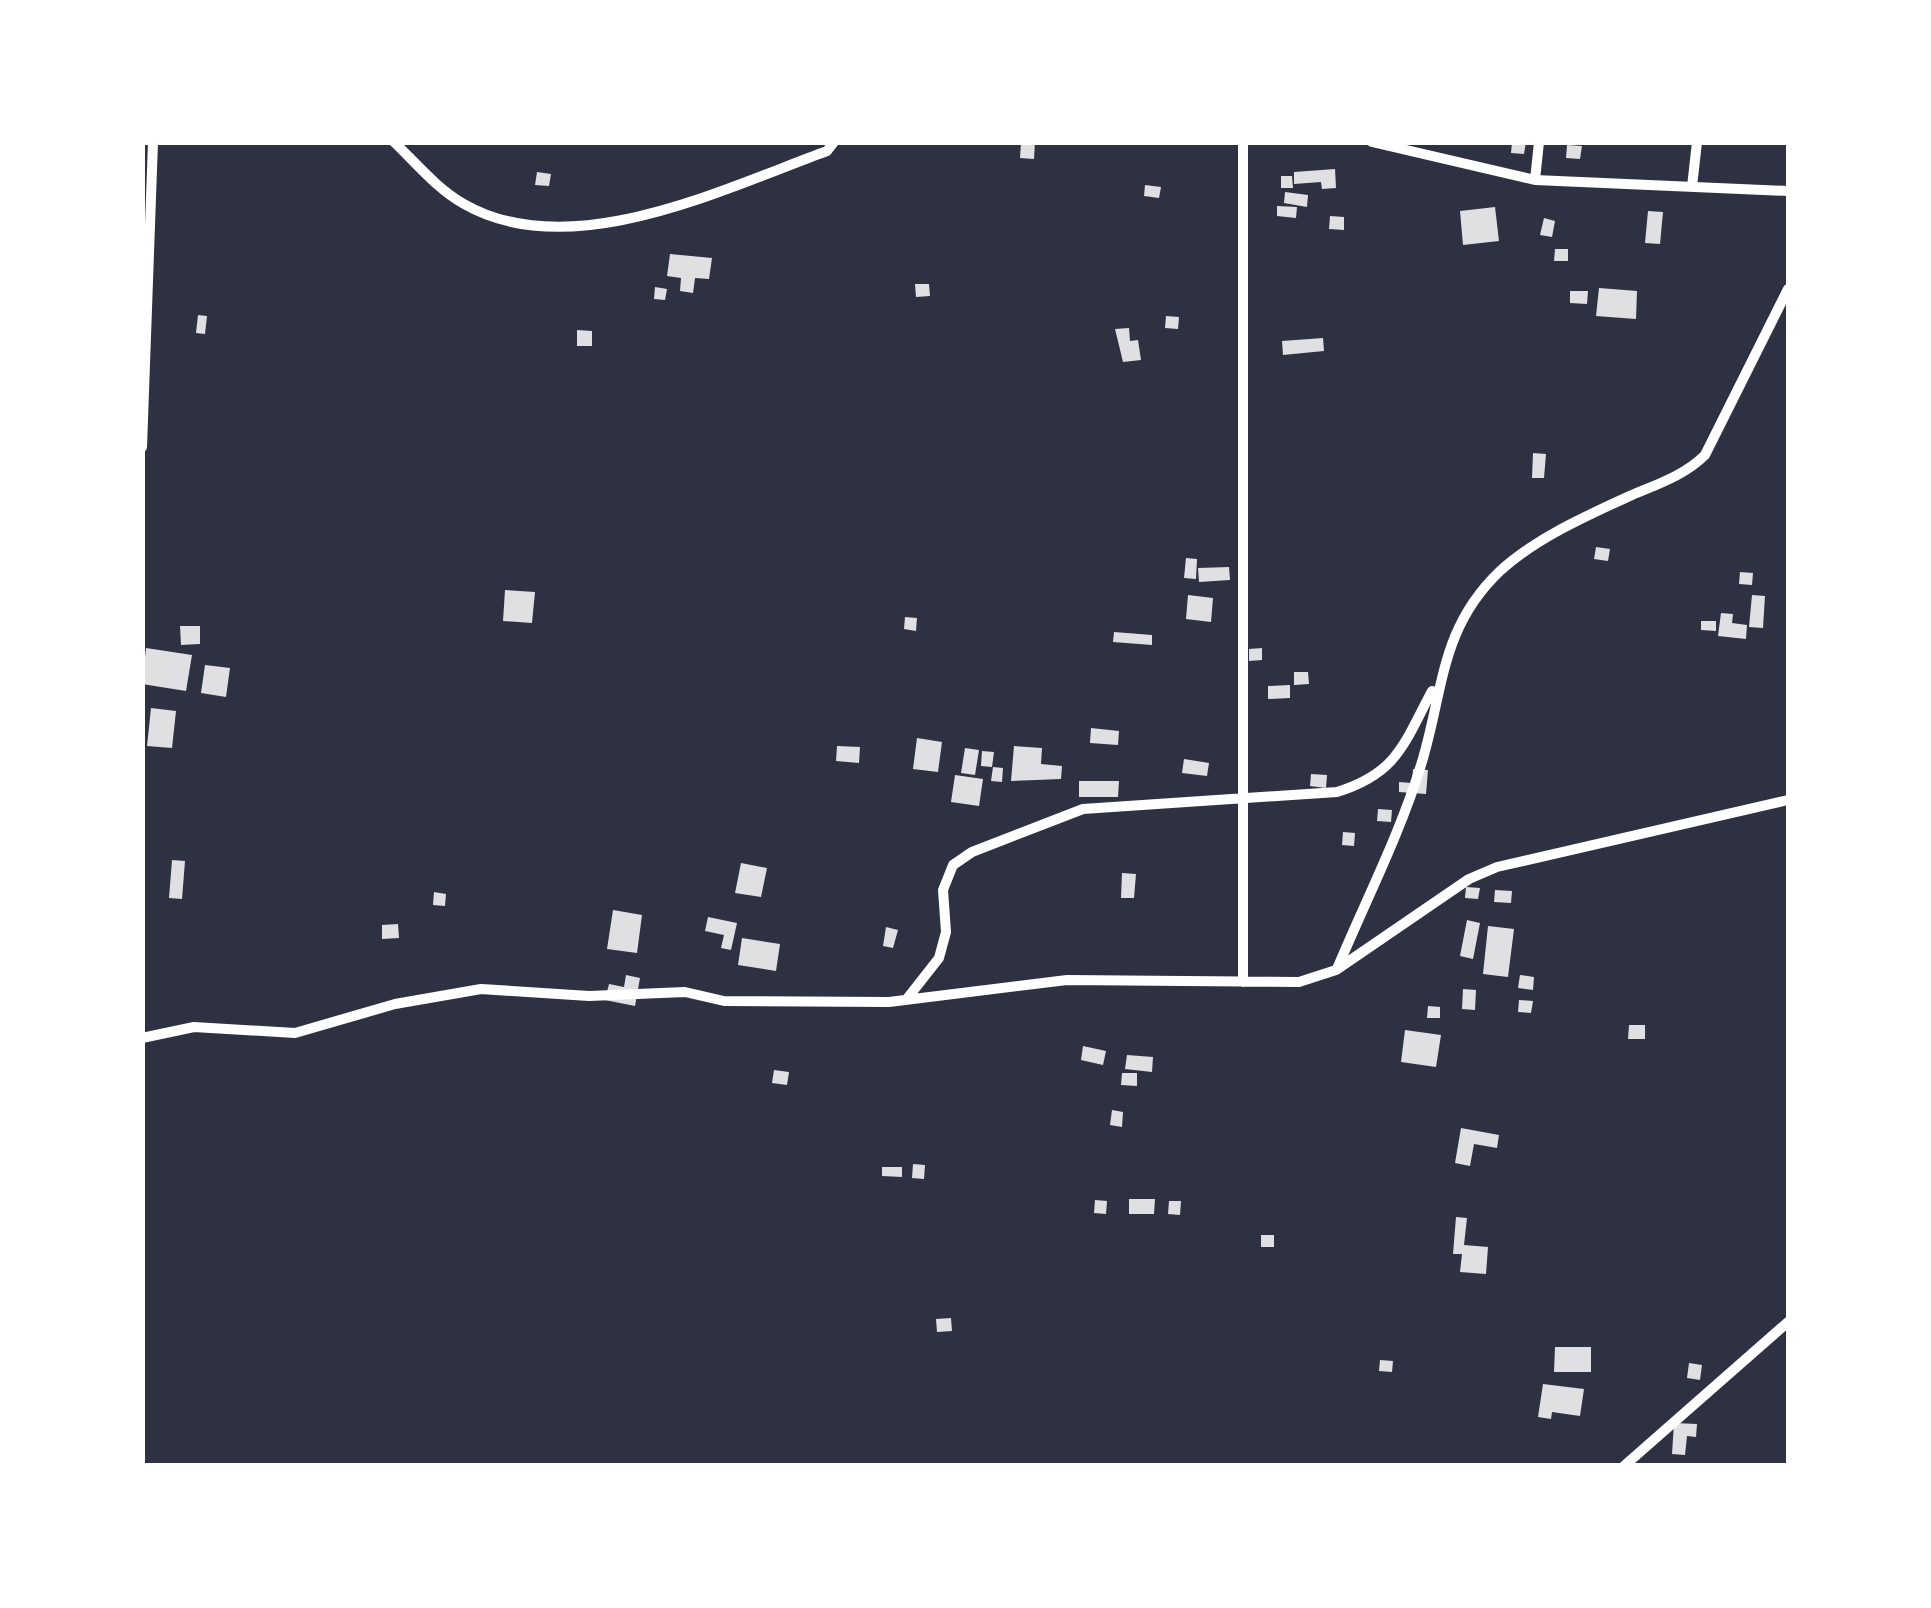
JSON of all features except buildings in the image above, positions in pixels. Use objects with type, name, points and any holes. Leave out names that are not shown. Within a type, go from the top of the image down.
[{"type":"street","points":[[142,446],[153,142]]},
{"type":"street","points":[[394,142],[448,192],[480,212],[538,225],[587,228],[622,223],[716,191],[826,150],[834,142]]},
{"type":"street","points":[[1243,142],[1243,982]]},
{"type":"street","points":[[1372,142],[1535,180],[1788,191]]},
{"type":"street","points":[[1535,180],[1540,142]]},
{"type":"street","points":[[1692,187],[1698,142]]},
{"type":"street","points":[[906,1000],[939,958],[946,932],[943,890],[953,866],[972,852],[1083,810],[1337,792],[1381,774],[1438,681],[1466,613],[1503,568],[1603,509],[1691,468],[1704,455],[1788,289]]},
{"type":"street","points":[[1336,970],[1420,767],[1438,681]]},
{"type":"street","points":[[142,1038],[194,1027],[295,1033],[395,1004],[481,989],[589,996],[685,992],[724,1000],[906,1000],[1067,980],[1299,982],[1336,970],[1469,880],[1496,867],[1788,800]]},
{"type":"street","points":[[1624,1466],[1788,1322]]}]
